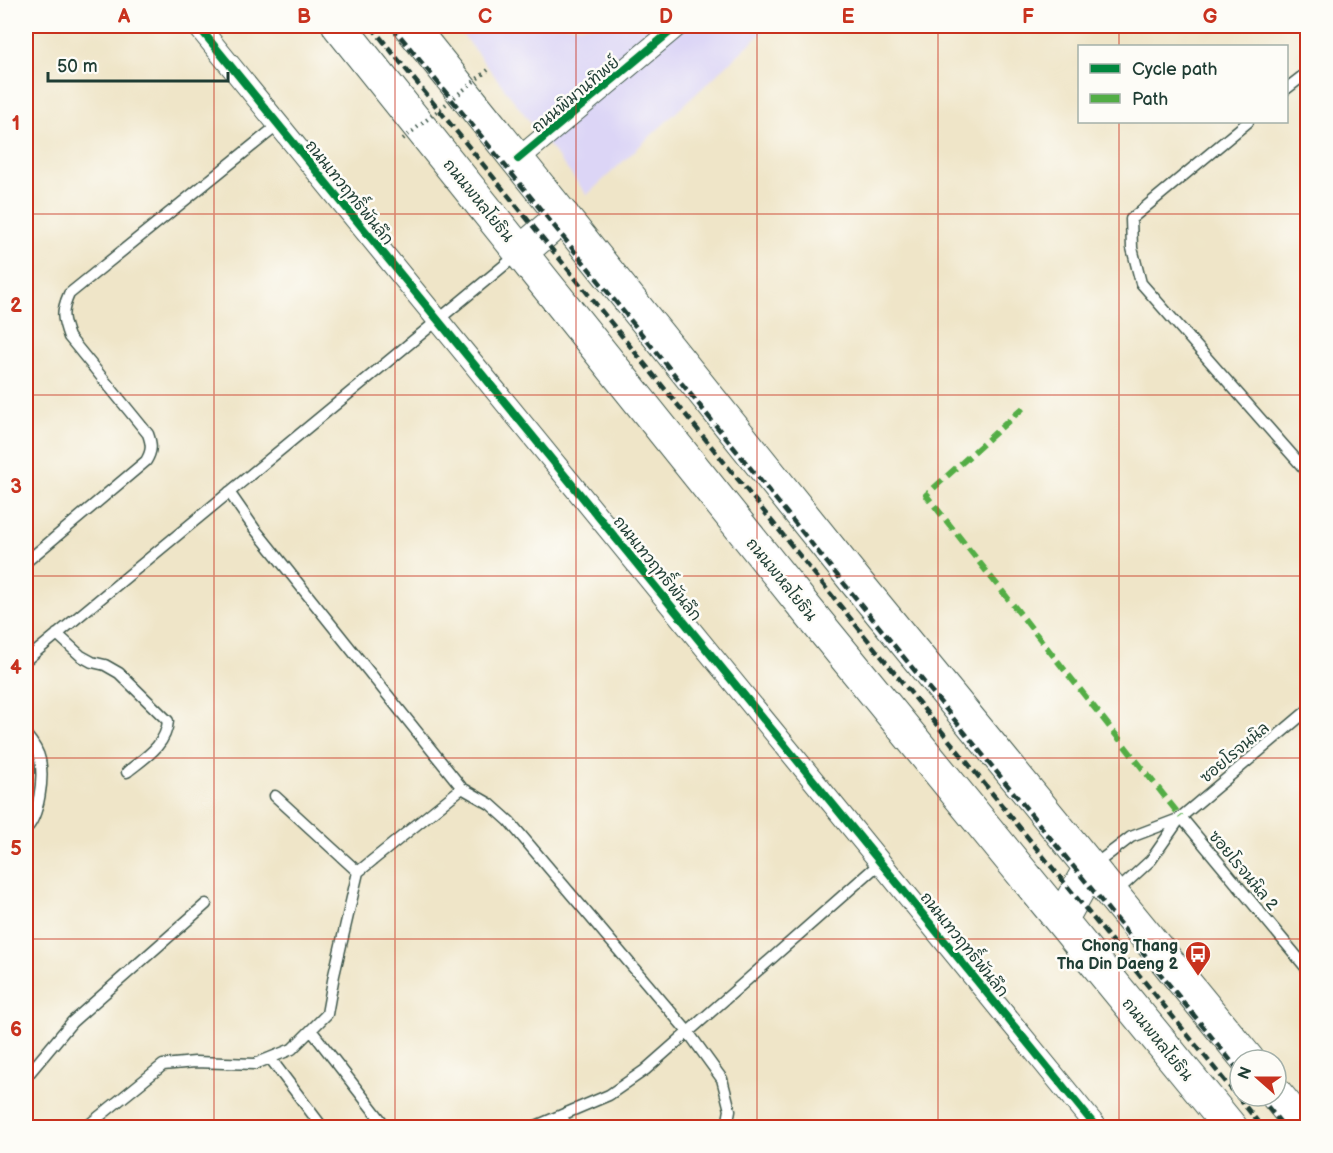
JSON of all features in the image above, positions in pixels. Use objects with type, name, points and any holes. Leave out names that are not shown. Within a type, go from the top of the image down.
[{"type":"main road","name":"ถนนพหลโยธิน","points":[[339,26],[786,584],[1231,1128]]},
{"type":"main road","points":[[411,26],[857,583],[1238,1048]]},
{"type":"main road","points":[[521,252],[563,216]]},
{"type":"main road","points":[[1061,920],[1090,868]]},
{"type":"main road","points":[[1061,920],[1113,895]]},
{"type":"main road","points":[[1288,1108],[1304,1128]]},
{"type":"street","name":"ถนนเทวฤทธิ์พันลึก","points":[[198,26],[1098,1128]]},
{"type":"street","name":"ถนนพิมานทิพย์","points":[[518,159],[677,26]]},
{"type":"lane","points":[[1288,88],[1308,72]]},
{"type":"lane","points":[[1247,123],[1131,219],[1132,248],[1141,283],[1308,473]]},
{"type":"lane","points":[[26,562],[146,461],[151,451],[148,434],[69,337],[63,322],[63,309],[69,294],[278,125]]},
{"type":"lane","points":[[26,660],[521,252]]},
{"type":"lane","points":[[229,492],[254,528],[462,788],[490,804],[509,821],[688,1032],[722,1079],[730,1110],[728,1121],[722,1128]]},
{"type":"lane","points":[[57,634],[81,656],[119,673],[168,721],[167,732],[161,744],[127,772]]},
{"type":"lane","name":"ซอยโรจนนิล","points":[[1113,895],[1151,860],[1181,818],[1308,710]]},
{"type":"lane","points":[[26,735],[33,743],[40,760],[38,806],[26,829]]},
{"type":"lane","points":[[92,1125],[163,1065],[195,1062],[255,1064],[292,1049],[327,1014],[358,872],[462,788]]},
{"type":"lane","points":[[275,796],[358,872]]},
{"type":"lane","name":"ซอยโรจนนิล","points":[[1090,868],[1131,837],[1181,818]]},
{"type":"lane","name":"ซอยโรจนนิล 2","points":[[1181,818],[1308,970]]},
{"type":"lane","points":[[531,1128],[609,1095],[645,1070],[881,862]]},
{"type":"lane","points":[[26,1077],[72,1022],[206,904]]},
{"type":"lane","points":[[311,1030],[387,1128]]},
{"type":"lane","points":[[270,1058],[323,1128]]},
{"type":"lane","points":[[560,1116],[570,1128]]},
{"type":"path","points":[[403,139],[488,70]]},
{"type":"shaded area","points":[[456,26],[769,26],[587,195]]},
{"type":"railway","points":[[371,26],[1263,1128]]},
{"type":"railway","points":[[392,26],[1228,1057]]},
{"type":"railway","points":[[1269,1108],[1285,1128]]},
{"type":"marked path","points":[[1023,408],[926,495],[1181,817]]},
{"type":"cycle path","points":[[198,26],[1097,1128]]},
{"type":"cycle path","points":[[518,159],[677,26]]},
{"type":"place","name":"Chong Thang Tha Din Daeng 2","points":[[1198,977]]}]
